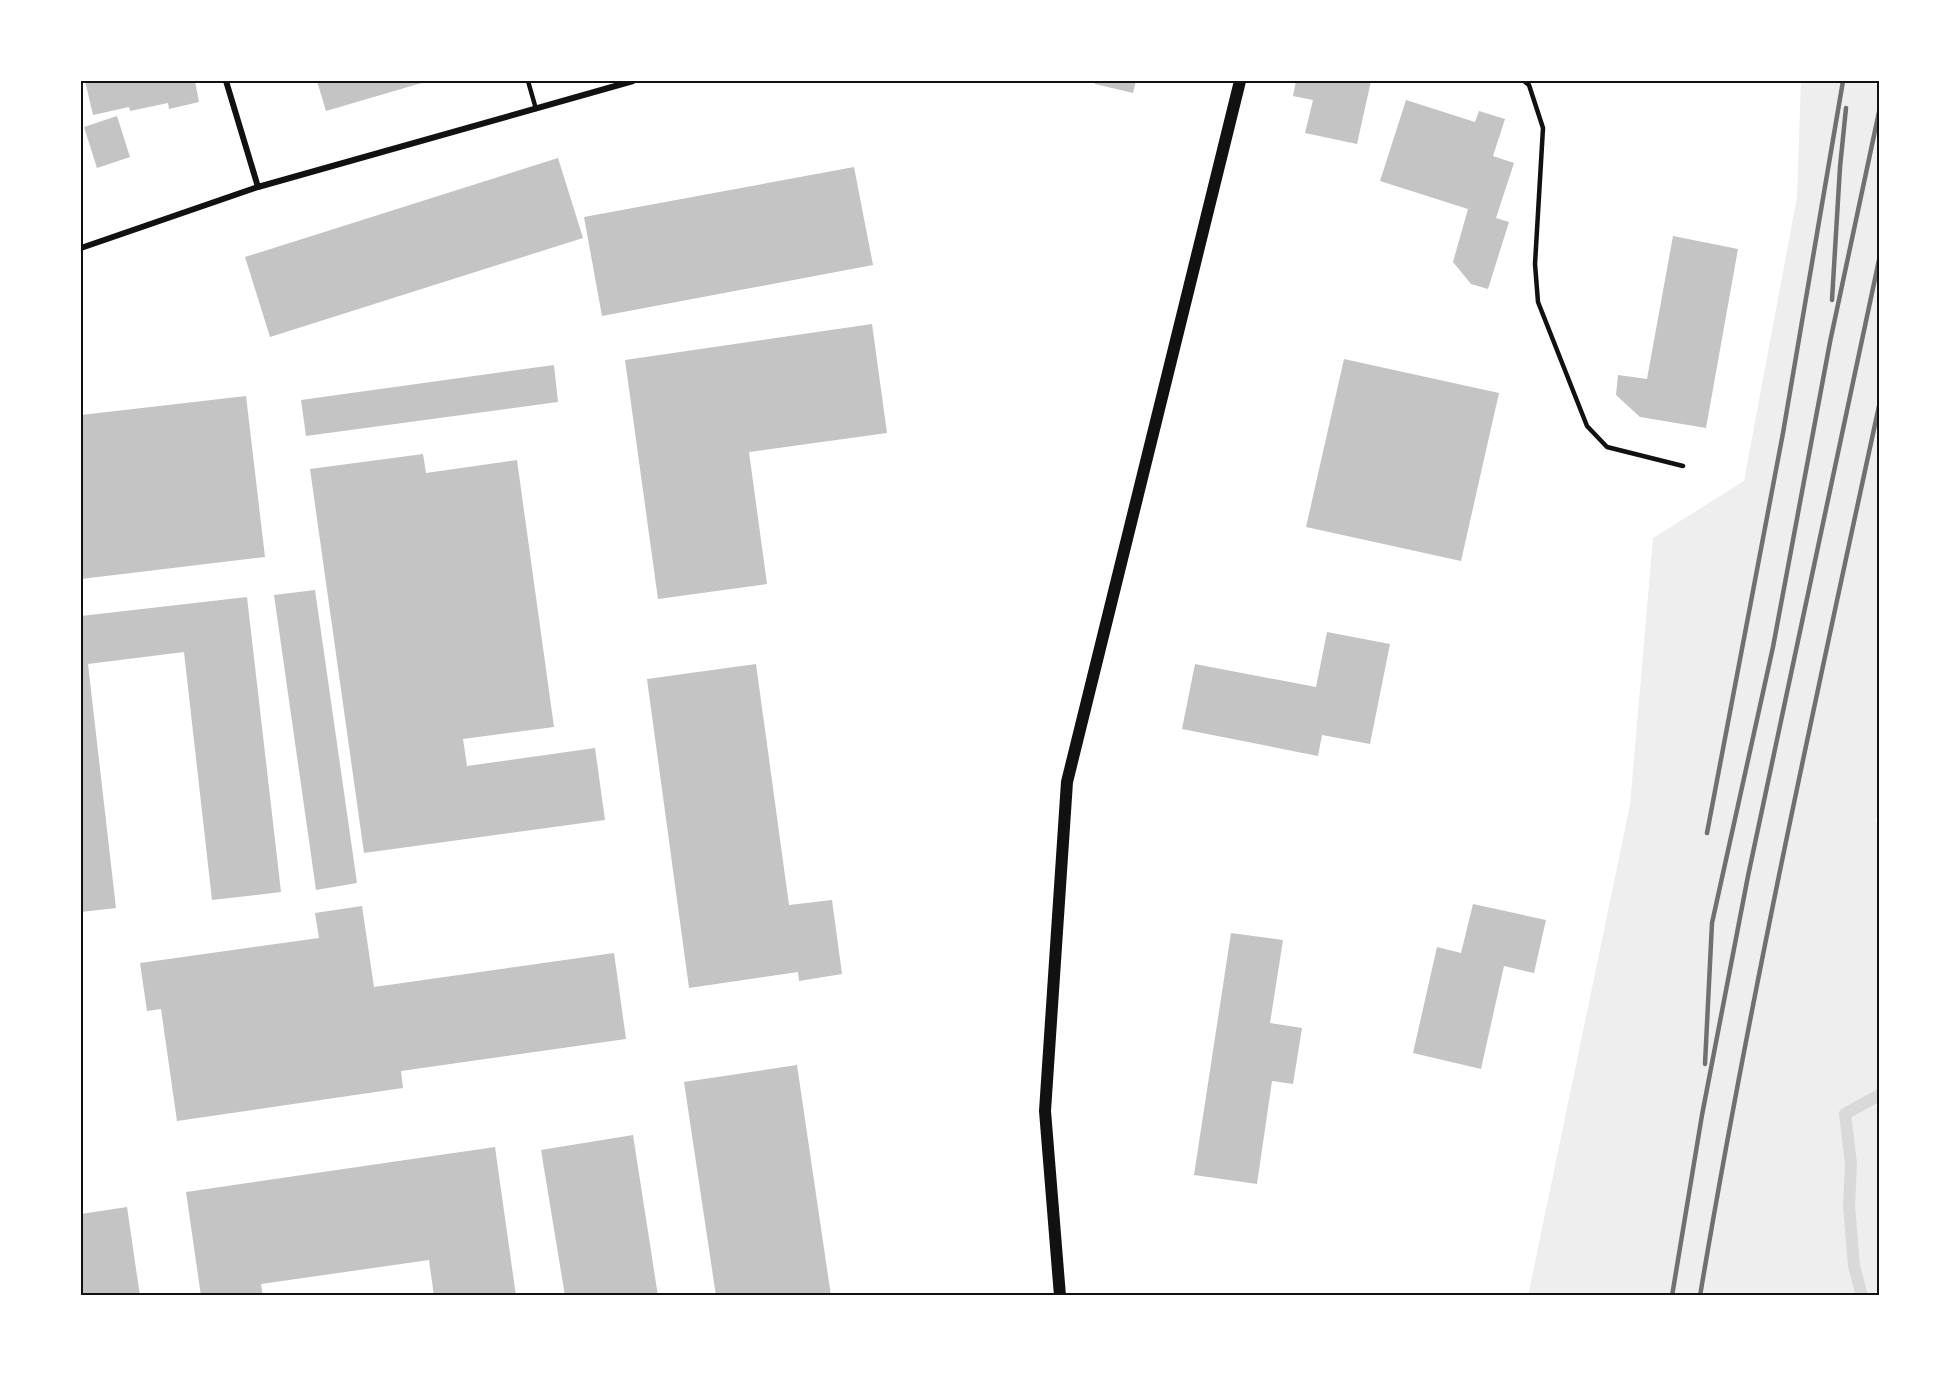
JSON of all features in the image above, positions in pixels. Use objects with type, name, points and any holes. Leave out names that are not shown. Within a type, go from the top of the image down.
[{"type":"main road","points":[[1059,1296],[1045,1111],[1066,782],[1240,81]]},
{"type":"street","points":[[226,81],[258,187]]},
{"type":"street","points":[[81,248],[258,187],[633,81]]},
{"type":"lane","points":[[528,81],[536,109]]},
{"type":"lane","points":[[1524,81],[1529,85],[1543,128],[1535,264],[1538,302],[1587,426],[1607,447],[1683,466]]},
{"type":"shaded area","points":[[1801,81],[1879,81],[1879,808],[1876,820],[1879,839],[1879,1296],[1528,1296],[1630,805],[1653,538],[1744,481],[1797,197]]},
{"type":"building","points":[[85,81],[195,81],[199,102],[169,109],[168,103],[130,111],[129,107],[93,115]]},
{"type":"building","points":[[317,81],[424,81],[425,82],[326,111]]},
{"type":"building","points":[[1095,81],[1136,81],[1133,93],[1095,84]]},
{"type":"building","points":[[1296,81],[1371,81],[1357,144],[1305,133],[1313,100],[1293,96]]},
{"type":"building","points":[[1406,100],[1475,122],[1479,111],[1505,119],[1493,156],[1514,163],[1496,218],[1509,222],[1488,289],[1471,284],[1453,262],[1468,209],[1380,181]]},
{"type":"building","points":[[117,116],[130,157],[97,168],[84,127]]},
{"type":"building","points":[[558,158],[583,238],[270,337],[245,257]]},
{"type":"building","points":[[854,167],[873,265],[602,316],[584,217]]},
{"type":"building","points":[[1673,236],[1738,249],[1706,428],[1640,417],[1616,395],[1618,375],[1647,379]]},
{"type":"building","points":[[872,324],[887,433],[749,452],[767,584],[658,599],[625,360]]},
{"type":"building","points":[[1344,359],[1499,393],[1461,561],[1306,527]]},
{"type":"building","points":[[554,365],[558,402],[306,436],[301,400]]},
{"type":"building","points":[[246,396],[265,557],[81,579],[81,415]]},
{"type":"building","points":[[423,454],[426,473],[517,460],[554,727],[463,739],[467,766],[595,748],[605,820],[364,853],[310,469]]},
{"type":"building","points":[[315,590],[357,883],[316,890],[274,595]]},
{"type":"building","points":[[247,597],[281,892],[212,900],[184,652],[88,664],[116,908],[81,912],[81,616]]},
{"type":"building","points":[[1327,632],[1390,644],[1370,744],[1322,735],[1318,756],[1182,729],[1195,664],[1316,687]]},
{"type":"building","points":[[756,664],[789,905],[832,900],[842,974],[799,981],[798,972],[689,988],[647,679]]},
{"type":"building","points":[[1473,904],[1546,920],[1534,973],[1504,966],[1481,1069],[1413,1053],[1437,947],[1461,953]]},
{"type":"building","points":[[362,906],[374,987],[614,953],[626,1039],[401,1071],[403,1088],[177,1121],[161,1009],[147,1011],[140,963],[319,938],[315,913]]},
{"type":"building","points":[[1231,933],[1283,940],[1270,1023],[1302,1028],[1293,1084],[1272,1081],[1257,1184],[1194,1175]]},
{"type":"building","points":[[797,1065],[831,1296],[716,1296],[684,1082]]},
{"type":"building","points":[[633,1135],[658,1296],[565,1296],[541,1150]]},
{"type":"building","points":[[495,1147],[516,1296],[434,1296],[429,1260],[261,1284],[263,1296],[201,1296],[186,1192]]},
{"type":"building","points":[[127,1207],[140,1296],[81,1296],[81,1214]]},
{"type":"waterway","points":[[1862,1296],[1854,1266],[1849,1206],[1851,1164],[1845,1114],[1879,1095]]},
{"type":"railway","points":[[1707,833],[1783,433],[1843,81]]},
{"type":"railway","points":[[1832,300],[1846,108]]},
{"type":"railway","points":[[1705,1064],[1712,923],[1773,647],[1830,342],[1879,112]]},
{"type":"railway","points":[[1672,1296],[1702,1115],[1748,876],[1879,260]]},
{"type":"railway","points":[[1700,1296],[1762,961],[1879,406]]}]
